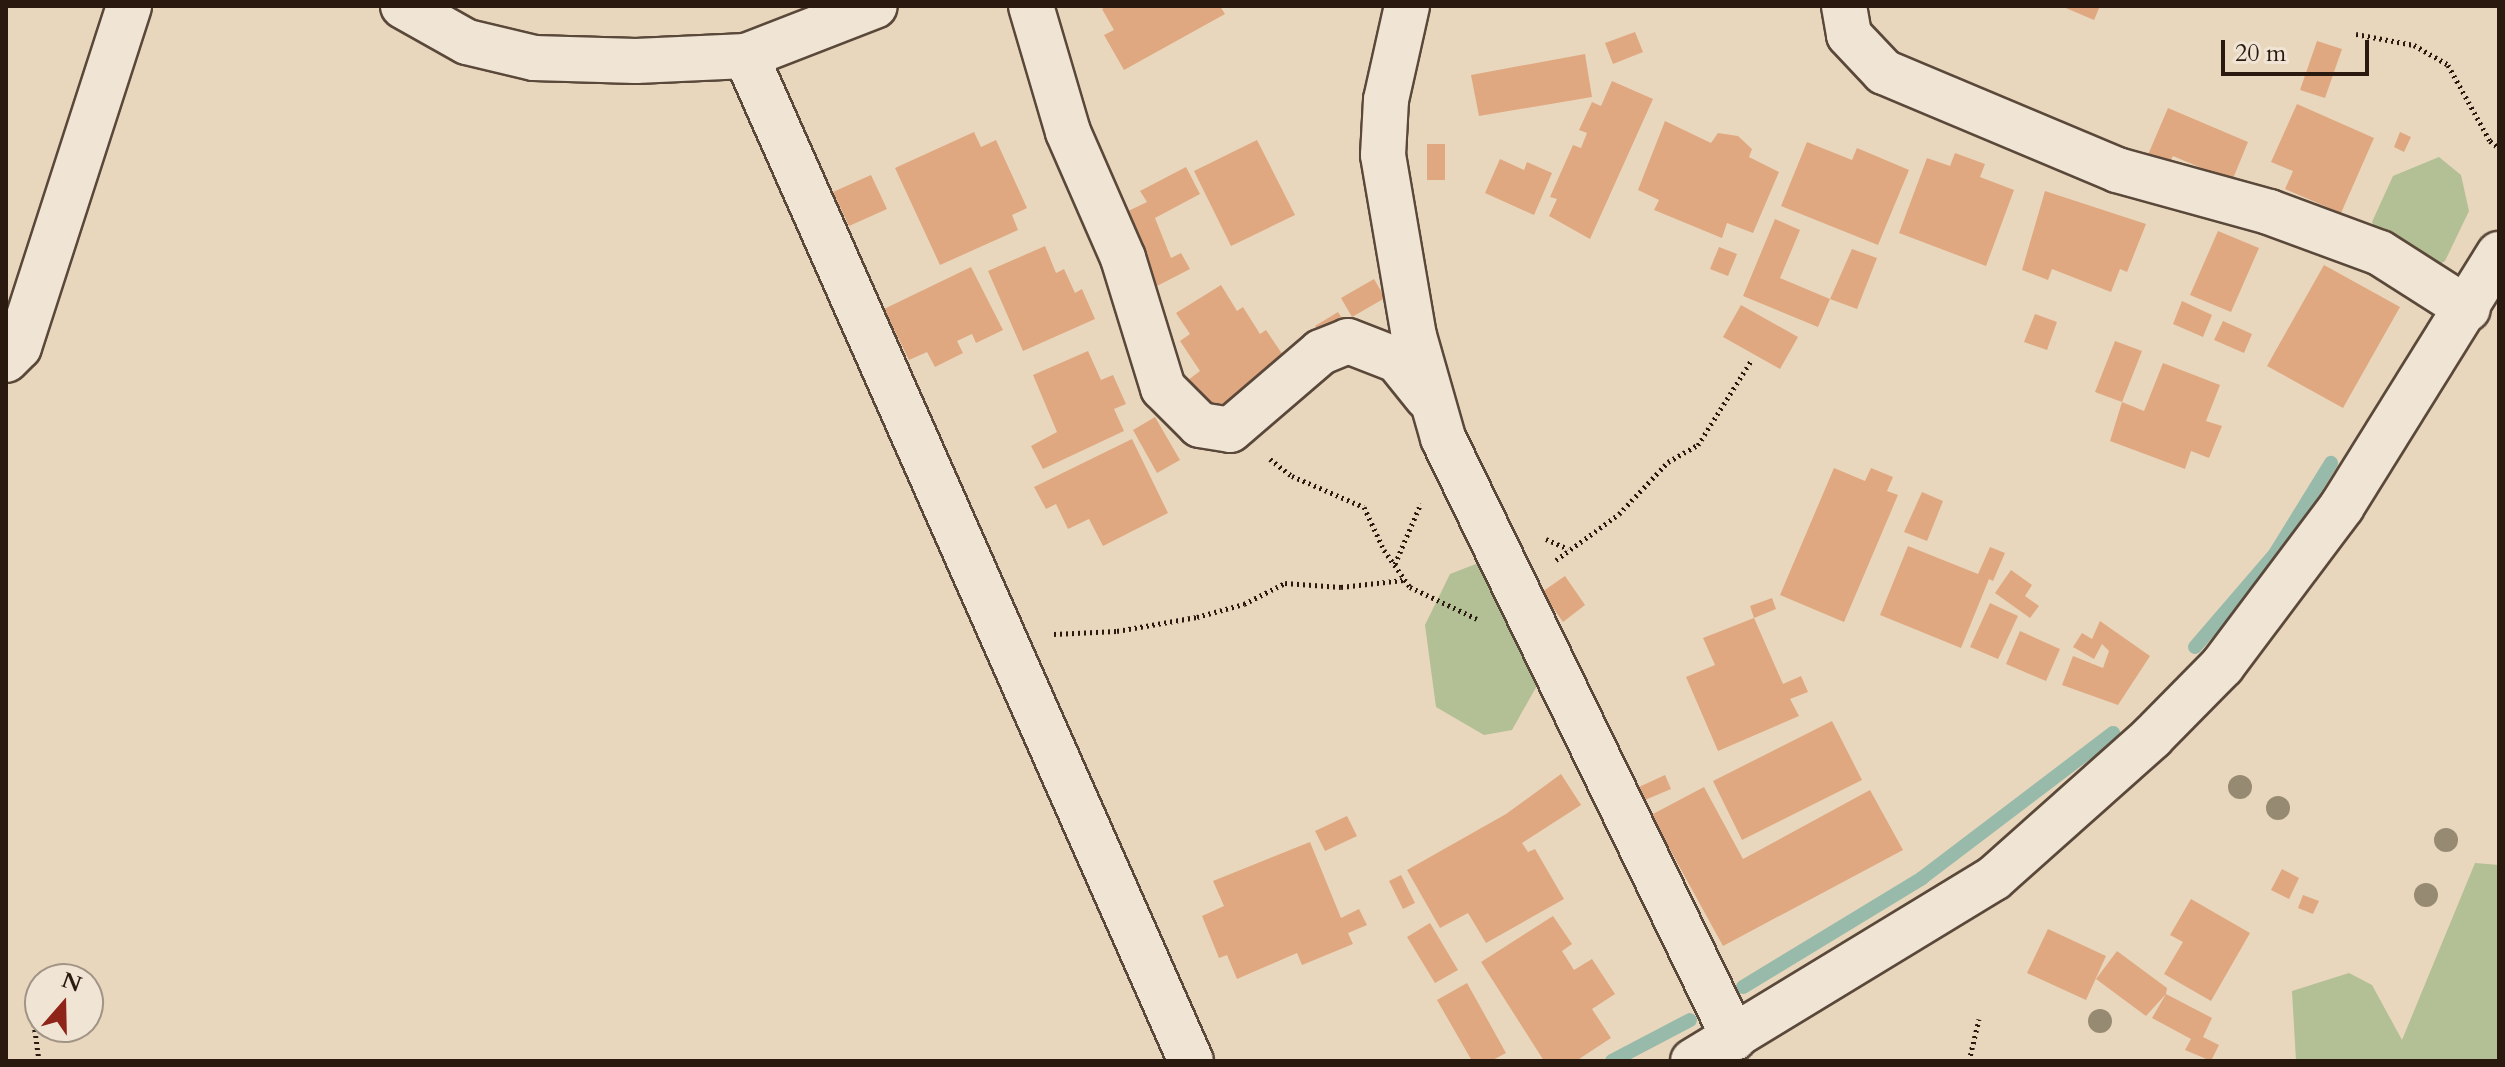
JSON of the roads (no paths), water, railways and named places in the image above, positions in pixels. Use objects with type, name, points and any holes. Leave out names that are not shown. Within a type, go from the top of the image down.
[{"type":"street","points":[[6,360],[19,347],[129,6]]},
{"type":"street","points":[[403,6],[467,42],[534,58],[746,56],[875,6]]},
{"type":"street","points":[[1031,6],[1068,132],[1123,258],[1163,388],[1200,425],[1230,430],[1321,352],[1348,341],[1397,360],[1434,406]]},
{"type":"street","points":[[1407,6],[1386,100],[1383,155],[1414,336],[1443,438],[1734,1038]]},
{"type":"street","points":[[1844,6],[1849,35],[1884,72],[2117,170],[2269,212],[2380,253],[2468,309]]},
{"type":"street","points":[[746,56],[1191,1061]]},
{"type":"street","points":[[1693,1061],[1994,878],[2152,737],[2222,666],[2342,506],[2468,309],[2499,254]]},
{"type":"waterway","points":[[2195,647],[2275,554],[2331,463]]},
{"type":"waterway","points":[[1743,987],[1922,878],[2113,733]]},
{"type":"waterway","points":[[1612,1061],[1690,1020]]}]
